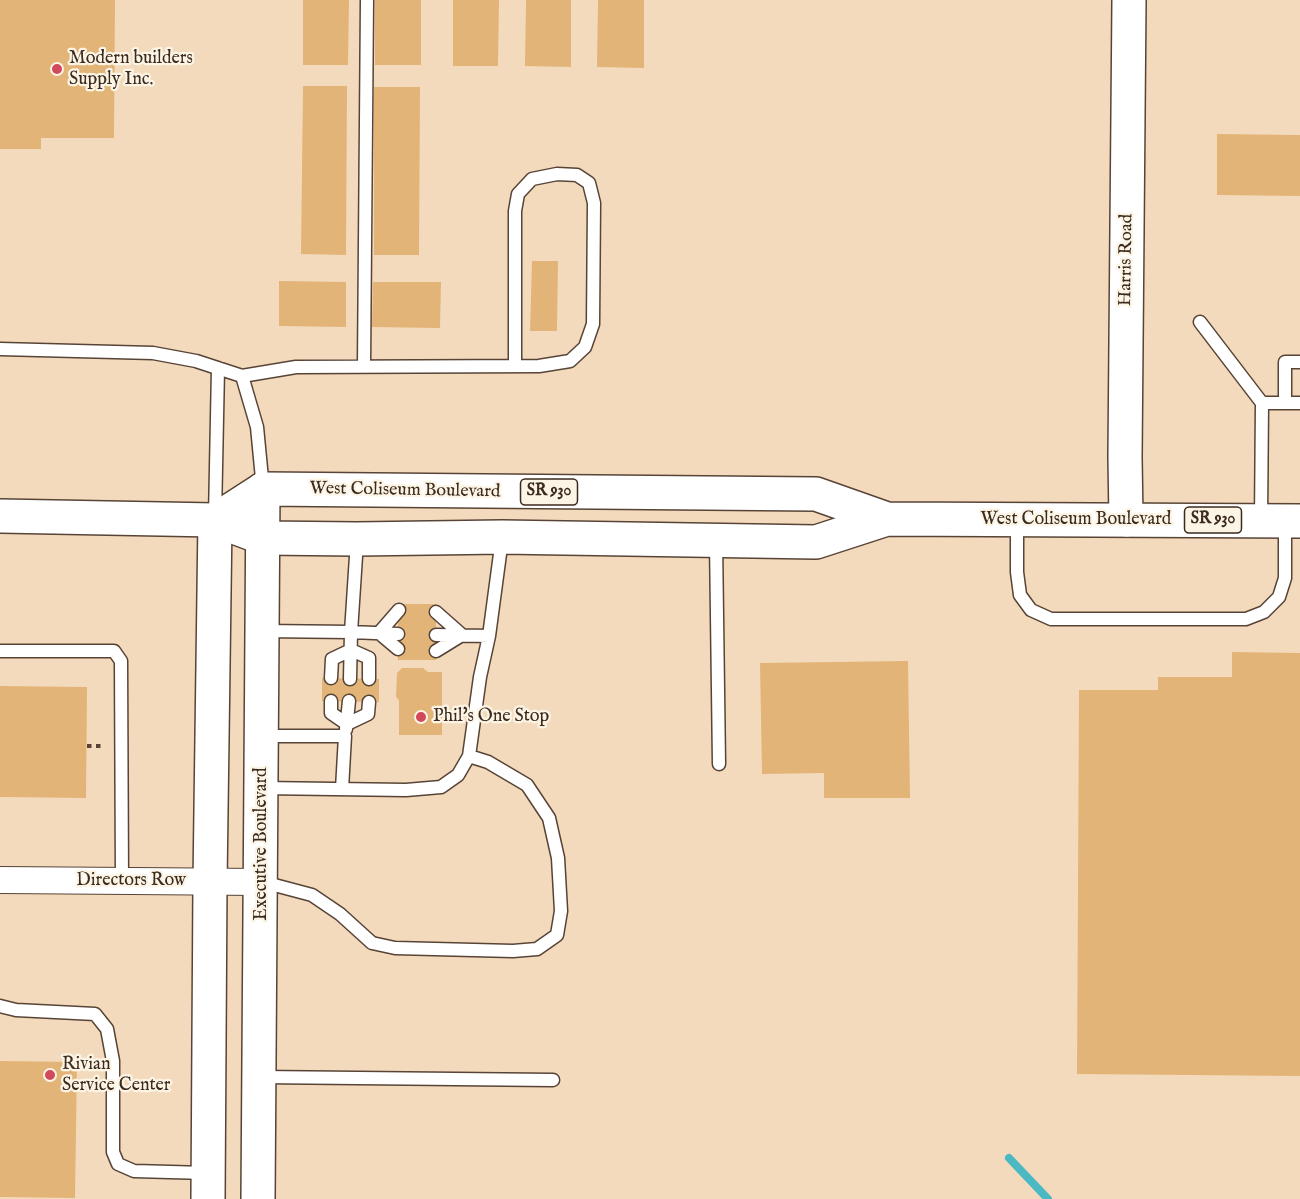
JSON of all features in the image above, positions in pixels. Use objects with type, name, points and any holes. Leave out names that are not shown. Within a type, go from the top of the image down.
[{"type":"main road","name":"Harris Road","points":[[1126,520],[1129,0]]},
{"type":"main road","name":"West Coliseum Boulevard","points":[[264,489],[816,495],[887,519],[1282,520]]},
{"type":"main road","points":[[208,1186],[215,520],[264,489]]},
{"type":"main road","name":"Executive Boulevard","points":[[258,1199],[264,489]]},
{"type":"main road","name":"West Coliseum Boulevard","points":[[0,516],[215,520],[263,538],[502,537],[816,542],[887,519]]},
{"type":"street","name":"Directors Row","points":[[0,880],[262,882]]},
{"type":"lane","points":[[364,365],[367,0]]},
{"type":"lane","points":[[0,349],[153,353],[196,361],[242,376],[296,367],[539,366],[570,361],[585,347],[593,324],[594,203],[589,183],[577,175],[557,174],[532,179],[518,194],[515,211],[515,366]]},
{"type":"lane","points":[[1017,520],[1017,572],[1020,595],[1031,610],[1051,619],[1246,619],[1264,612],[1279,597],[1285,578],[1282,520],[1262,403],[1200,322]]},
{"type":"lane","points":[[1285,403],[1285,362],[1300,362]]},
{"type":"lane","points":[[215,520],[218,368]]},
{"type":"lane","points":[[242,376],[258,427],[264,489]]},
{"type":"lane","points":[[1262,403],[1300,403]]},
{"type":"lane","points":[[262,788],[406,790],[441,787],[458,775],[469,756],[480,677],[489,636],[502,537]]},
{"type":"lane","points":[[350,679],[357,539]]},
{"type":"lane","points":[[716,540],[718,764]]},
{"type":"lane","points":[[379,633],[399,610]]},
{"type":"lane","points":[[436,612],[462,635]]},
{"type":"lane","points":[[263,631],[398,634]]},
{"type":"lane","points":[[379,633],[398,650]]},
{"type":"lane","points":[[436,635],[489,636]]},
{"type":"lane","points":[[436,651],[462,635]]},
{"type":"lane","points":[[331,678],[333,659],[351,650]]},
{"type":"lane","points":[[351,650],[369,658],[369,679]]},
{"type":"lane","points":[[0,651],[114,651],[121,661],[122,881]]},
{"type":"lane","points":[[331,701],[331,713],[346,730]]},
{"type":"lane","points":[[342,789],[349,702]]},
{"type":"lane","points":[[262,736],[346,730],[368,714],[369,702]]},
{"type":"lane","points":[[262,882],[312,895],[340,914],[372,943],[394,948],[513,951],[537,949],[556,935],[561,911],[558,858],[549,818],[527,785],[488,762],[469,756]]},
{"type":"lane","points":[[0,1006],[16,1011],[95,1014],[107,1029],[113,1061],[113,1152],[118,1164],[134,1171],[208,1186]]},
{"type":"lane","points":[[259,1077],[553,1080]]},
{"type":"building","name":"Modern builders Supply Inc.","points":[[0,0],[115,0],[114,138],[41,138],[41,149],[0,149]]},
{"type":"building","points":[[303,0],[349,0],[348,65],[303,65]]},
{"type":"building","points":[[375,0],[421,0],[421,65],[375,65]]},
{"type":"building","points":[[453,0],[499,0],[498,66],[453,66]]},
{"type":"building","points":[[526,0],[571,0],[571,67],[525,66]]},
{"type":"building","points":[[598,0],[644,0],[644,68],[597,67]]},
{"type":"building","points":[[303,86],[347,86],[346,255],[301,254]]},
{"type":"building","points":[[374,87],[420,87],[419,255],[374,255]]},
{"type":"building","points":[[1217,134],[1300,135],[1300,196],[1217,195]]},
{"type":"building","points":[[532,261],[558,261],[557,331],[530,331]]},
{"type":"building","points":[[279,281],[346,282],[346,327],[279,326]]},
{"type":"building","points":[[373,282],[441,282],[440,328],[372,327]]},
{"type":"building","points":[[398,604],[436,604],[436,660],[398,660]]},
{"type":"building","points":[[1232,652],[1300,653],[1300,1076],[1077,1074],[1079,690],[1158,690],[1158,677],[1232,677]]},
{"type":"building","points":[[908,661],[910,798],[824,798],[824,773],[762,774],[760,663]]},
{"type":"building","name":"Phil's One Stop","points":[[402,668],[423,668],[428,672],[442,672],[442,735],[399,735],[397,673]]},
{"type":"building","points":[[322,678],[379,679],[379,702],[322,701]]},
{"type":"building","points":[[0,686],[87,687],[86,798],[0,797]]},
{"type":"building","points":[[0,1061],[77,1062],[75,1198],[0,1197]]},
{"type":"waterway","points":[[1009,1158],[1048,1199]]},
{"type":"place","name":"Modern builders Supply Inc.","points":[[57,69]]},
{"type":"place","name":"Phil's One Stop","points":[[421,717]]},
{"type":"place","name":"Rivian Service Center","points":[[50,1075]]}]
